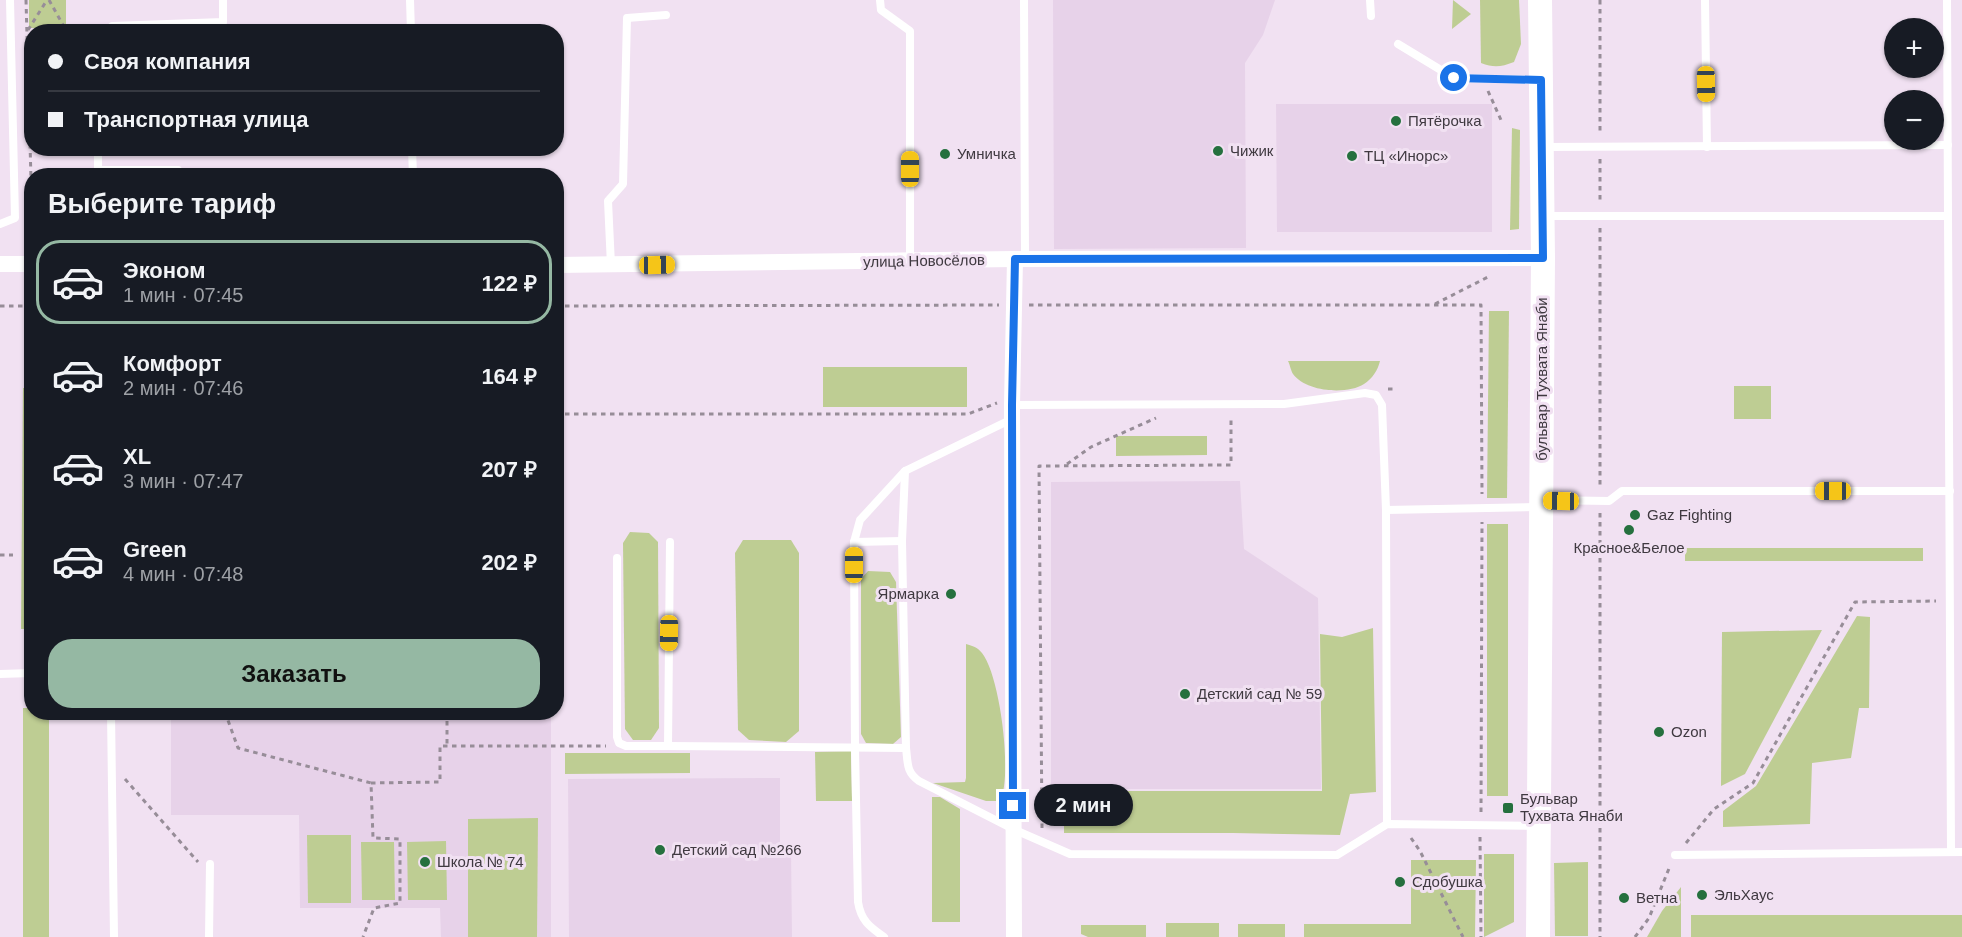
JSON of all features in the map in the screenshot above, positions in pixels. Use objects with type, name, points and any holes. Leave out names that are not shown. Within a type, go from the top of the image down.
[{"type":"main road","name":"бульвар Тухвата Янаби","points":[[1538,937],[1543,258],[1540,0]]},
{"type":"street","name":"улица Новосёлов","points":[[564,265],[1020,259],[1543,258]]},
{"type":"street","points":[[1014,937],[1012,407],[1020,259]]},
{"type":"street","points":[[0,264],[24,264]]},
{"type":"lane","points":[[0,224],[15,218],[10,0]]},
{"type":"lane","points":[[168,24],[223,22],[223,0]]},
{"type":"lane","points":[[410,0],[411,24]]},
{"type":"lane","points":[[880,0],[881,10],[910,31],[910,261]]},
{"type":"lane","points":[[1020,259],[1024,0]]},
{"type":"lane","points":[[1370,0],[1371,16]]},
{"type":"lane","points":[[1705,0],[1707,147]]},
{"type":"lane","points":[[1947,0],[1951,852]]},
{"type":"lane","points":[[610,266],[608,201],[623,184],[627,18],[666,15]]},
{"type":"lane","points":[[1398,44],[1454,78],[1541,80]]},
{"type":"lane","points":[[1542,147],[1947,146]]},
{"type":"lane","points":[[1542,216],[1948,216]]},
{"type":"lane","points":[[890,937],[884,937],[866,924],[860,914],[855,748],[854,542],[860,520],[905,471],[1012,407],[1284,404],[1365,393],[1376,396],[1382,405],[1386,510],[1387,824]]},
{"type":"lane","points":[[905,471],[902,541],[906,748],[911,776],[919,781],[1013,829],[1070,854],[1337,855],[1387,824],[1538,826]]},
{"type":"lane","points":[[1386,510],[1482,508],[1609,501],[1622,491],[1950,491]]},
{"type":"lane","points":[[854,542],[902,541]]},
{"type":"lane","points":[[668,746],[670,542]]},
{"type":"lane","points":[[616,558],[616,736],[619,743],[626,746],[906,748]]},
{"type":"lane","points":[[0,674],[24,674]]},
{"type":"lane","points":[[111,720],[114,937]]},
{"type":"lane","points":[[1675,855],[1962,852]]},
{"type":"lane","points":[[210,864],[210,937]]},
{"type":"path","points":[[26,0],[27,24]]},
{"type":"path","points":[[32,24],[48,0],[62,24]]},
{"type":"path","points":[[1600,0],[1600,937]]},
{"type":"path","points":[[1433,305],[1491,275]]},
{"type":"path","points":[[1480,937],[1481,305]]},
{"type":"path","points":[[0,306],[24,306]]},
{"type":"path","points":[[1042,842],[1039,465],[1231,465],[1231,404]]},
{"type":"path","points":[[564,414],[968,414],[1012,407]]},
{"type":"path","points":[[1065,465],[1091,447],[1159,417]]},
{"type":"path","points":[[0,555],[12,555]]},
{"type":"path","points":[[1635,937],[1648,918],[1675,855],[1714,809],[1753,783],[1855,602],[1950,601]]},
{"type":"path","points":[[228,720],[238,748],[371,783],[440,782],[440,746],[626,746]]},
{"type":"path","points":[[447,720],[447,746]]},
{"type":"path","points":[[119,772],[199,864]]},
{"type":"path","points":[[363,937],[374,908],[400,903],[399,839],[373,838],[371,783]]},
{"type":"path","points":[[1408,835],[1420,851],[1463,937]]},
{"type":"shaded area","points":[[1053,0],[1275,0],[1263,35],[1245,63],[1246,248],[1054,249]]},
{"type":"shaded area","points":[[1276,104],[1492,104],[1492,232],[1277,232]]},
{"type":"shaded area","name":"Детский сад № 59","points":[[1240,481],[1244,549],[1318,598],[1321,789],[1051,789],[1051,482]]},
{"type":"shaded area","name":"Школа № 74","points":[[171,720],[551,720],[551,937],[441,937],[440,908],[300,908],[299,815],[171,815]]},
{"type":"shaded area","points":[[780,778],[780,850],[791,850],[792,937],[569,937],[568,779]]},
{"type":"green space","points":[[29,0],[66,0],[66,24],[29,24]]},
{"type":"green space","points":[[1453,0],[1471,14],[1452,29]]},
{"type":"green space","points":[[1480,0],[1519,0],[1521,44],[1514,62],[1498,66],[1481,63]]},
{"type":"green space","points":[[1512,128],[1520,130],[1519,229],[1510,230]]},
{"type":"green space","points":[[1489,311],[1509,311],[1507,498],[1487,498]]},
{"type":"green space","points":[[1288,361],[1380,361],[1370,380],[1364,384],[1348,390],[1327,390],[1307,385],[1299,380],[1293,374]]},
{"type":"green space","points":[[823,367],[967,367],[967,407],[823,407]]},
{"type":"green space","points":[[1734,386],[1771,386],[1771,419],[1734,419]]},
{"type":"green space","points":[[23,388],[24,388],[24,629],[21,629]]},
{"type":"green space","points":[[1116,436],[1207,436],[1207,455],[1116,456]]},
{"type":"green space","points":[[1487,524],[1508,524],[1508,796],[1487,796]]},
{"type":"green space","points":[[630,532],[649,533],[658,542],[659,728],[651,740],[633,740],[625,729],[623,543]]},
{"type":"green space","points":[[743,540],[791,540],[799,553],[799,731],[786,742],[749,740],[738,730],[735,553]]},
{"type":"green space","points":[[1685,548],[1923,548],[1923,561],[1685,561]]},
{"type":"green space","points":[[868,571],[890,572],[896,582],[901,737],[893,744],[866,743],[861,734],[861,579]]},
{"type":"green space","points":[[1857,616],[1870,617],[1869,708],[1859,708],[1851,758],[1812,763],[1810,824],[1723,827],[1723,811],[1756,786]]},
{"type":"green space","points":[[1373,628],[1376,792],[1350,794],[1340,835],[1064,833],[1064,791],[1322,791],[1320,634],[1342,637]]},
{"type":"green space","points":[[1822,630],[1745,774],[1721,786],[1722,632]]},
{"type":"green space","points":[[966,644],[982,653],[994,682],[999,703],[1005,749],[1004,788],[1000,801],[986,801],[933,783],[965,782],[966,778]]},
{"type":"green space","points":[[24,708],[24,720],[49,720],[49,937],[23,937]]},
{"type":"green space","points":[[851,751],[852,801],[816,801],[815,752]]},
{"type":"green space","points":[[565,753],[690,753],[690,773],[565,774]]},
{"type":"green space","points":[[932,797],[940,797],[960,809],[960,922],[932,922]]},
{"type":"green space","points":[[538,818],[537,937],[468,937],[468,819]]},
{"type":"green space","points":[[307,835],[351,835],[351,903],[308,903]]},
{"type":"green space","points":[[446,841],[447,900],[408,900],[407,842]]},
{"type":"green space","points":[[361,842],[394,842],[395,900],[362,900]]},
{"type":"green space","points":[[1484,854],[1514,854],[1514,922],[1484,937]]},
{"type":"green space","points":[[1411,860],[1476,860],[1475,937],[1304,937],[1304,924],[1411,924]]},
{"type":"green space","points":[[1588,862],[1588,936],[1555,936],[1554,863]]},
{"type":"green space","points":[[1681,887],[1681,937],[1647,937],[1662,911]]},
{"type":"green space","points":[[1691,915],[1962,915],[1962,937],[1691,937]]},
{"type":"green space","points":[[1166,923],[1219,923],[1219,937],[1166,937]]},
{"type":"green space","points":[[1238,924],[1285,924],[1285,937],[1238,937]]},
{"type":"green space","points":[[1081,925],[1146,925],[1146,937],[1088,937],[1081,934]]},
{"type":"place","name":"Пятёрочка","points":[[1396,121]]},
{"type":"place","name":"Чижик","points":[[1218,151]]},
{"type":"place","name":"Умничка","points":[[945,154]]},
{"type":"place","name":"ТЦ «Инорс»","points":[[1352,156]]},
{"type":"place","name":"Gaz Fighting","points":[[1635,515]]},
{"type":"place","name":"Красное&Белое","points":[[1629,530]]},
{"type":"place","name":"Ярмарка","points":[[951,594]]},
{"type":"place","name":"Детский сад № 59","points":[[1185,694]]},
{"type":"place","name":"Ozon","points":[[1659,732]]},
{"type":"place","name":"Бульвар Тухвата Янаби","points":[[1508,808]]},
{"type":"place","name":"Детский сад №266","points":[[660,850]]},
{"type":"place","name":"Школа № 74","points":[[425,862]]},
{"type":"place","name":"Сдобушка","points":[[1400,882]]},
{"type":"place","name":"ЭльХаус","points":[[1702,895]]},
{"type":"place","name":"Ветна","points":[[1624,898]]},
{"type":"route","points":[[1013,806],[1012,405],[1015,259],[1543,258],[1541,80],[1454,78]]}]
